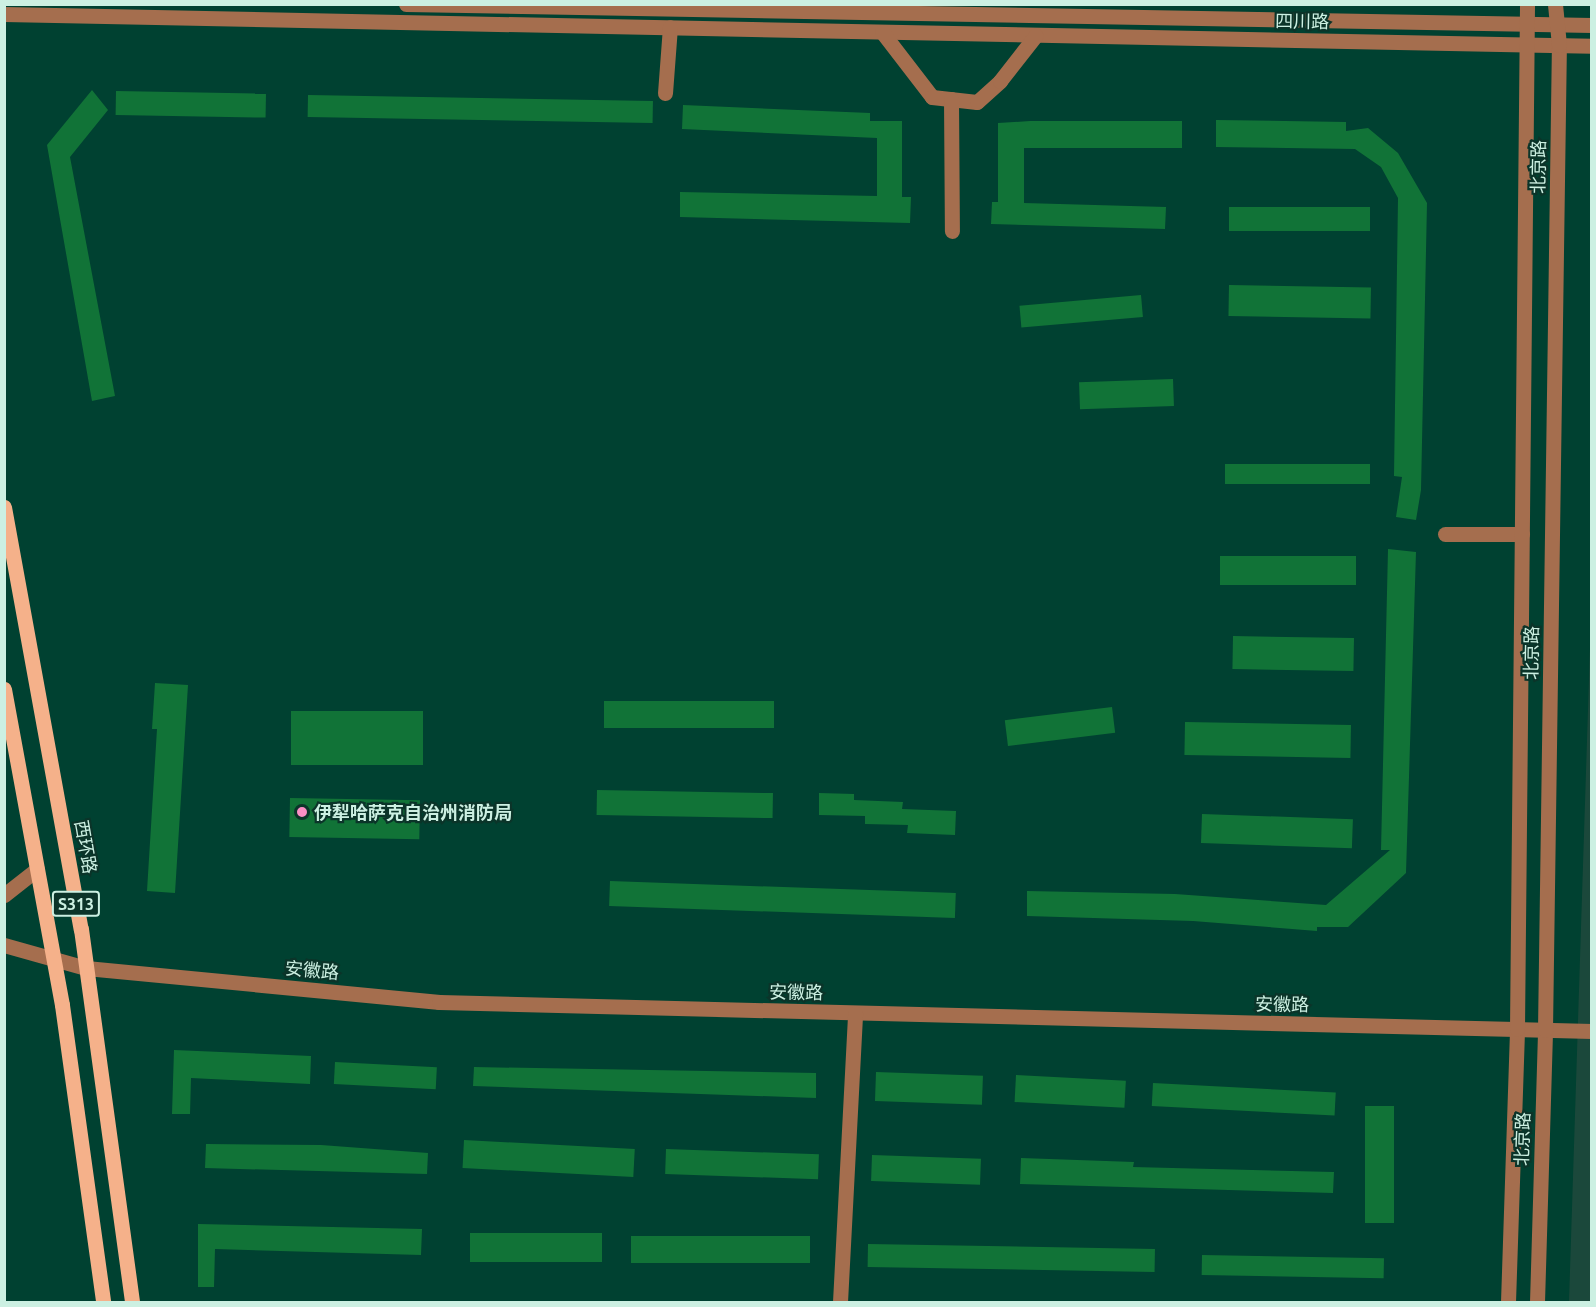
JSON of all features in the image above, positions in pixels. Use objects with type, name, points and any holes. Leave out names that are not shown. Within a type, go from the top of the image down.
[{"type":"main road","name":"西环路","points":[[4,507],[86,968],[132,1302]]},
{"type":"main road","name":"S313","points":[[4,689],[54,958],[103,1302]]},
{"type":"street","name":"四川路","points":[[406,4],[1592,25]]},
{"type":"street","name":"北京路","points":[[1508,1302],[1517,1029],[1527,4]]},
{"type":"street","name":"北京路","points":[[1537,1302],[1545,1030],[1559,45],[1554,24],[1555,4]]},
{"type":"street","name":"四川路","points":[[4,14],[1592,46]]},
{"type":"street","points":[[665,93],[670,27]]},
{"type":"street","points":[[882,32],[932,97],[976,102],[1000,81],[1036,35]]},
{"type":"street","points":[[951,99],[952,231]]},
{"type":"street","points":[[1445,534],[1522,534]]},
{"type":"street","points":[[4,895],[37,869]]},
{"type":"street","name":"安徽路","points":[[4,945],[86,968],[439,1002],[1592,1031]]},
{"type":"street","points":[[840,1302],[855,1013]]},
{"type":"shaded area","points":[[1591,616],[1592,1302],[1569,1302]]},
{"type":"building","points":[[92,90],[108,110],[70,157],[115,396],[92,401],[47,145]]},
{"type":"building","points":[[116,91],[266,94],[266,118],[116,115]]},
{"type":"building","points":[[308,95],[653,101],[653,123],[308,117]]},
{"type":"building","points":[[683,105],[870,113],[870,121],[902,121],[902,197],[911,197],[910,223],[680,217],[680,192],[877,196],[877,138],[682,129]]},
{"type":"building","points":[[1216,120],[1346,122],[1346,131],[1368,128],[1398,153],[1427,203],[1421,490],[1416,520],[1396,517],[1402,477],[1394,476],[1398,198],[1381,167],[1355,149],[1216,147]]},
{"type":"building","points":[[1182,121],[1182,148],[1024,148],[1024,203],[1166,207],[1165,229],[991,224],[992,202],[998,202],[998,123]]},
{"type":"building","points":[[1229,207],[1370,207],[1370,231],[1229,231]]},
{"type":"building","points":[[1229,285],[1371,287],[1370,318],[1228,316]]},
{"type":"building","points":[[1141,295],[1143,317],[1021,328],[1019,306]]},
{"type":"building","points":[[1173,379],[1174,406],[1080,409],[1079,382]]},
{"type":"building","points":[[1225,464],[1370,464],[1370,484],[1225,484]]},
{"type":"building","points":[[1388,549],[1416,552],[1406,873],[1348,927],[1317,927],[1317,931],[1193,921],[1027,916],[1027,891],[1175,894],[1326,905],[1390,850],[1381,850]]},
{"type":"building","points":[[1220,556],[1356,556],[1356,585],[1220,585]]},
{"type":"building","points":[[1233,636],[1354,638],[1353,671],[1232,669]]},
{"type":"building","points":[[155,683],[188,685],[175,893],[147,891],[157,729],[152,729]]},
{"type":"building","points":[[604,701],[774,701],[774,728],[604,728]]},
{"type":"building","points":[[1112,707],[1115,733],[1008,746],[1005,720]]},
{"type":"building","points":[[291,711],[423,711],[423,765],[291,765]]},
{"type":"building","points":[[1185,722],[1351,725],[1350,758],[1184,755]]},
{"type":"building","points":[[597,790],[773,793],[773,818],[597,815]]},
{"type":"building","points":[[819,793],[854,794],[854,800],[903,802],[902,809],[956,811],[955,835],[907,833],[908,825],[865,824],[865,816],[819,815]]},
{"type":"building","points":[[290,798],[420,800],[419,839],[289,837]]},
{"type":"building","points":[[1202,814],[1353,819],[1352,848],[1201,843]]},
{"type":"building","points":[[610,881],[956,893],[955,918],[609,906]]},
{"type":"building","points":[[174,1050],[311,1056],[310,1084],[191,1078],[190,1114],[172,1114]]},
{"type":"building","points":[[335,1062],[437,1067],[436,1089],[334,1084]]},
{"type":"building","points":[[474,1067],[816,1073],[816,1098],[473,1086]]},
{"type":"building","points":[[876,1072],[983,1076],[982,1105],[875,1101]]},
{"type":"building","points":[[1016,1075],[1126,1081],[1124,1108],[1015,1102]]},
{"type":"building","points":[[1153,1083],[1336,1093],[1335,1116],[1152,1106]]},
{"type":"building","points":[[1365,1106],[1394,1106],[1394,1223],[1365,1223]]},
{"type":"building","points":[[464,1140],[635,1149],[633,1177],[463,1168]]},
{"type":"building","points":[[206,1144],[321,1145],[428,1153],[427,1174],[205,1168]]},
{"type":"building","points":[[666,1149],[819,1154],[818,1179],[665,1174]]},
{"type":"building","points":[[872,1155],[981,1159],[980,1185],[871,1181]]},
{"type":"building","points":[[1021,1158],[1134,1162],[1133,1167],[1334,1172],[1333,1193],[1020,1184]]},
{"type":"building","points":[[198,1224],[422,1229],[421,1255],[215,1249],[214,1287],[198,1287]]},
{"type":"building","points":[[470,1233],[602,1233],[602,1262],[470,1262]]},
{"type":"building","points":[[631,1236],[810,1236],[810,1263],[631,1263]]},
{"type":"building","points":[[868,1244],[1155,1249],[1155,1272],[868,1267]]},
{"type":"building","points":[[1202,1255],[1384,1258],[1384,1278],[1202,1275]]},
{"type":"place","name":"伊犁哈萨克自治州消防局","points":[[302,812]]}]
